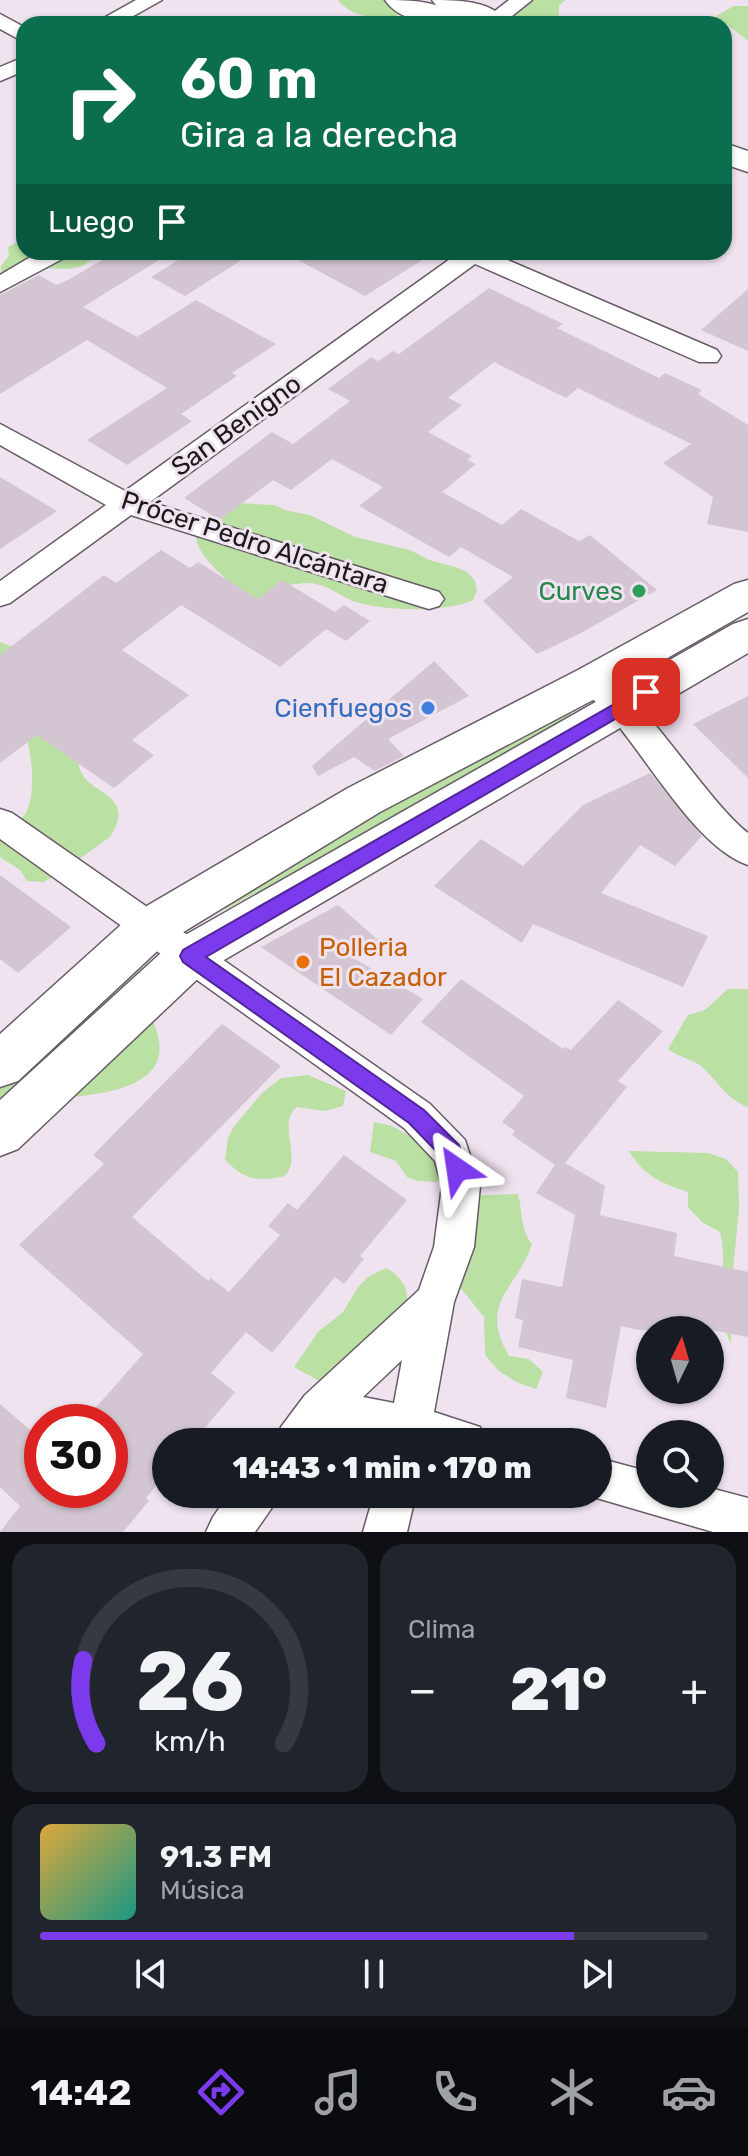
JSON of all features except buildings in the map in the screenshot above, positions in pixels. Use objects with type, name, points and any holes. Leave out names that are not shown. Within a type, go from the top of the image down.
[{"type":"main road","points":[[399,0],[432,16]]},
{"type":"main road","points":[[446,0],[477,16]]},
{"type":"main road","points":[[0,1133],[190,956],[607,694],[748,594]]},
{"type":"main road","points":[[0,1065],[150,928],[258,861],[364,800],[748,634]]},
{"type":"street","points":[[119,16],[152,0]]},
{"type":"street","points":[[500,16],[522,0]]},
{"type":"street","points":[[0,285],[43,260]]},
{"type":"street","name":"San Benigno","points":[[0,596],[460,260]]},
{"type":"street","points":[[486,260],[708,356]]},
{"type":"street","name":"Prócer Pedro Alcántara","points":[[0,433],[126,504],[429,599]]},
{"type":"street","points":[[607,694],[715,826],[748,852]]},
{"type":"street","points":[[0,822],[417,1116],[452,1152],[461,1186],[454,1247],[434,1302],[410,1428]]},
{"type":"street","points":[[308,1426],[434,1302]]},
{"type":"street","points":[[308,1426],[330,1428]]},
{"type":"street","points":[[612,1483],[636,1490]]},
{"type":"street","points":[[228,1532],[246,1508]]},
{"type":"street","points":[[385,1532],[391,1508]]},
{"type":"street","points":[[704,1508],[748,1520]]},
{"type":"green space","points":[[338,0],[394,0],[402,4],[402,14],[367,16]]},
{"type":"green space","points":[[514,0],[565,0],[559,6],[559,16],[505,16]]},
{"type":"green space","points":[[734,6],[748,6],[748,41],[732,28],[732,16],[716,16]]},
{"type":"green space","points":[[16,243],[16,260],[91,260],[78,267],[38,268],[5,275],[1,272],[1,266],[9,256],[8,247]]},
{"type":"green space","points":[[236,503],[275,505],[310,515],[355,537],[410,550],[429,560],[467,572],[475,581],[477,591],[473,600],[461,604],[432,609],[399,609],[356,602],[328,588],[309,583],[279,588],[252,603],[224,586],[224,577],[211,565],[197,543],[199,524],[219,509]]},
{"type":"green space","points":[[0,642],[16,648],[78,761],[81,773],[114,801],[118,810],[110,837],[43,882],[27,881],[20,870],[0,857],[0,820],[13,822],[22,818],[28,808],[32,780],[27,741],[0,685]]},
{"type":"green space","points":[[572,710],[570,717],[227,909],[218,909],[217,897]]},
{"type":"green space","points":[[140,962],[141,969],[89,1018],[137,1018],[153,1022],[159,1043],[157,1060],[149,1073],[119,1089],[62,1098],[35,1067],[0,1100],[0,1076]]},
{"type":"green space","points":[[728,989],[748,989],[748,1107],[728,1094],[701,1066],[668,1049],[688,1015],[705,1010]]},
{"type":"green space","points":[[308,1075],[346,1091],[343,1106],[325,1111],[297,1107],[291,1114],[292,1159],[285,1176],[259,1179],[239,1172],[225,1160],[228,1138],[233,1128],[261,1094],[281,1078]]},
{"type":"green space","points":[[374,1122],[392,1126],[430,1147],[444,1175],[437,1182],[417,1181],[407,1177],[396,1161],[370,1152]]},
{"type":"green space","points":[[629,1151],[708,1153],[726,1159],[738,1172],[739,1208],[731,1291],[731,1344],[723,1316],[720,1232],[702,1222],[688,1207],[688,1192],[654,1178]]},
{"type":"green space","points":[[518,1194],[524,1226],[532,1244],[503,1296],[497,1322],[509,1356],[529,1359],[543,1372],[536,1389],[516,1382],[499,1371],[485,1355],[484,1317],[459,1286],[467,1204],[483,1195]]},
{"type":"green space","points":[[386,1268],[403,1283],[407,1305],[321,1382],[294,1367],[318,1332],[343,1312],[358,1287],[368,1277]]},
{"type":"place","name":"Curves","points":[[639,591]]},
{"type":"place","name":"Cienfuegos","points":[[428,708]]},
{"type":"place","name":"Polleria El Cazador","points":[[303,962]]},
{"type":"route","points":[[457,1169],[452,1152],[417,1116],[190,956],[646,692]]}]
